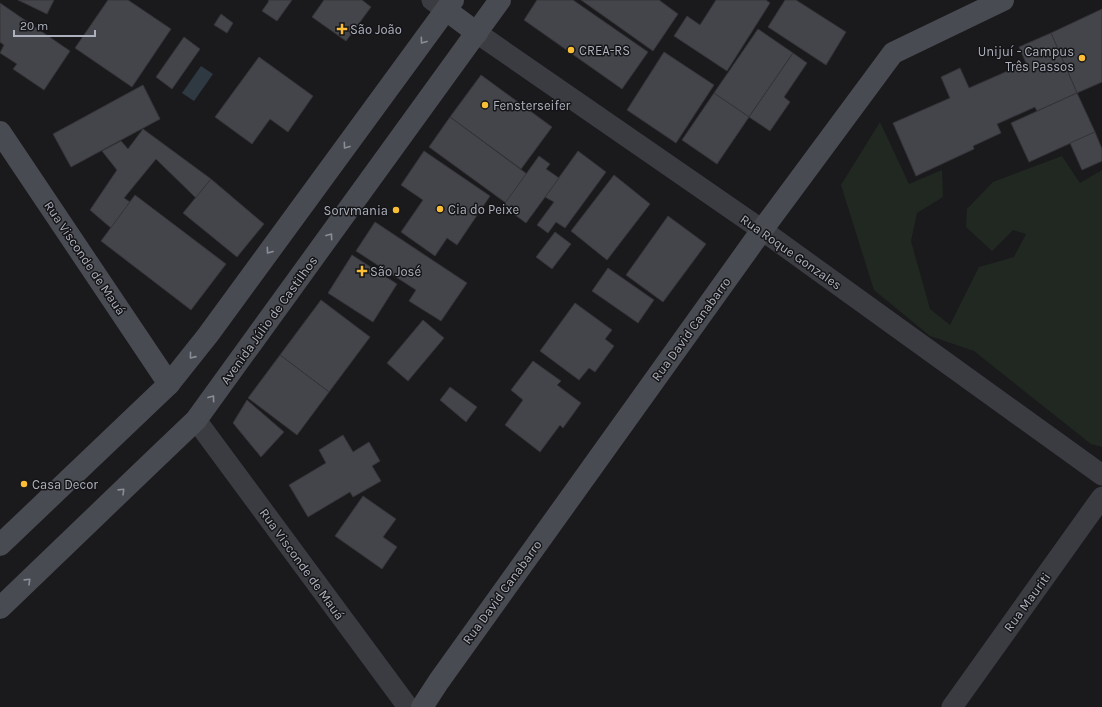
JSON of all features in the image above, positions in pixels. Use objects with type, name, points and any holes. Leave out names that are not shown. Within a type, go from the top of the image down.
[{"type":"main road","name":"Avenida Júlio de Castilhos","points":[[0,608],[196,420],[500,0]]},
{"type":"main road","name":"Rua David Canabarro","points":[[422,707],[443,674],[762,230],[893,53],[1003,0]]},
{"type":"main road","points":[[0,546],[169,384],[208,335],[443,3],[477,33]]},
{"type":"main road","name":"Rua Visconde de Mauá","points":[[0,132],[169,384]]},
{"type":"street","name":"Rua Roque Gonzales","points":[[477,33],[762,230],[1102,475]]},
{"type":"street","name":"Rua Visconde de Mauá","points":[[196,420],[408,707]]},
{"type":"street","name":"Rua Mauriti","points":[[952,707],[1102,497]]},
{"type":"shaded area","points":[[201,66],[213,74],[194,101],[182,93]]},
{"type":"shaded area","points":[[880,122],[909,184],[942,170],[943,197],[917,213],[911,241],[930,309],[950,325],[979,267],[1014,257],[1026,234],[1013,230],[992,251],[966,227],[967,209],[993,182],[1062,156],[1080,183],[1102,170],[1102,447],[1091,444],[974,351],[930,336],[874,290],[841,185]]},
{"type":"building","points":[[18,0],[54,0],[47,14]]},
{"type":"building","points":[[108,0],[128,0],[171,29],[132,87],[75,48]]},
{"type":"building","points":[[268,0],[292,0],[277,21],[262,11],[269,1]]},
{"type":"building","name":"São João","points":[[324,0],[362,0],[371,7],[346,41],[312,17]]},
{"type":"building","points":[[537,0],[573,0],[648,52],[622,89],[524,20]]},
{"type":"building","points":[[581,0],[659,0],[678,14],[653,51]]},
{"type":"building","points":[[716,0],[766,0],[770,3],[727,71],[674,36],[687,16],[700,25]]},
{"type":"building","points":[[785,0],[796,0],[846,32],[826,65],[768,27]]},
{"type":"building","points":[[0,3],[70,51],[44,90],[13,69],[17,64],[0,53],[4,45],[0,42]]},
{"type":"building","name":"Unijuí - Campus Três Passos","points":[[1102,9],[1102,82],[1077,93],[1051,33]]},
{"type":"building","points":[[221,14],[233,23],[227,33],[214,25]]},
{"type":"building","points":[[758,29],[793,53],[749,117],[714,93]]},
{"type":"building","points":[[1051,33],[1077,93],[1037,111],[1035,107],[997,124],[1001,133],[973,146],[974,149],[916,176],[893,123],[950,98],[941,77],[960,68],[969,88],[1026,63],[1019,47]]},
{"type":"building","points":[[184,37],[200,49],[172,89],[156,77]]},
{"type":"building","points":[[664,52],[714,85],[676,143],[627,110]]},
{"type":"building","points":[[793,53],[807,63],[784,97],[790,102],[770,131],[749,117]]},
{"type":"building","points":[[259,57],[313,96],[288,132],[270,119],[252,144],[215,117]]},
{"type":"building","points":[[481,75],[552,127],[521,169],[450,117]]},
{"type":"building","points":[[143,85],[160,119],[71,167],[53,134]]},
{"type":"building","points":[[714,93],[749,117],[717,164],[682,140]]},
{"type":"building","points":[[1077,93],[1095,132],[1029,162],[1011,123]]},
{"type":"building","points":[[450,117],[527,174],[506,203],[429,147]]},
{"type":"building","points":[[143,129],[211,179],[196,198],[156,159],[124,198],[130,202],[111,228],[90,210],[117,170],[102,151],[121,141],[128,149]]},
{"type":"building","points":[[1095,132],[1102,149],[1102,161],[1082,170],[1070,143]]},
{"type":"building","points":[[424,151],[490,196],[457,245],[447,238],[435,256],[401,232],[423,200],[401,185]]},
{"type":"building","points":[[578,151],[606,172],[565,228],[556,222],[548,233],[537,225],[554,202],[545,197]]},
{"type":"building","points":[[539,156],[550,164],[546,169],[559,178],[526,223],[503,206]]},
{"type":"building","points":[[614,175],[650,204],[607,260],[571,231]]},
{"type":"building","points":[[211,179],[264,224],[237,257],[183,213]]},
{"type":"building","points":[[135,195],[226,264],[191,310],[101,241]]},
{"type":"building","points":[[668,216],[706,244],[663,302],[626,275]]},
{"type":"building","points":[[375,222],[467,283],[441,321],[409,301],[416,290],[356,251]]},
{"type":"building","points":[[555,232],[571,244],[552,269],[536,257]]},
{"type":"building","points":[[352,255],[397,284],[373,322],[328,293]]},
{"type":"building","points":[[608,268],[654,300],[638,323],[592,291]]},
{"type":"building","points":[[321,300],[370,337],[329,392],[280,355]]},
{"type":"building","points":[[575,303],[612,330],[605,339],[614,346],[595,372],[589,368],[579,380],[540,351]]},
{"type":"building","points":[[423,320],[444,338],[408,381],[387,363]]},
{"type":"building","points":[[280,355],[329,392],[297,435],[248,398]]},
{"type":"building","points":[[533,361],[561,381],[557,385],[581,403],[563,428],[560,425],[540,452],[505,425],[523,400],[511,390]]},
{"type":"building","points":[[450,387],[477,407],[466,422],[440,400]]},
{"type":"building","points":[[247,400],[284,432],[261,457],[233,423]]},
{"type":"building","points":[[343,435],[353,452],[369,442],[380,461],[372,466],[381,481],[353,497],[350,492],[308,517],[289,485],[326,463],[319,450]]},
{"type":"building","points":[[363,496],[396,519],[383,537],[397,547],[382,569],[335,536]]},
{"type":"place","name":"São João","points":[[342,29]]},
{"type":"place","name":"CREA-RS","points":[[571,50]]},
{"type":"place","name":"Unijuí - Campus Três Passos","points":[[1082,58]]},
{"type":"place","name":"Fensterseifer","points":[[485,105]]},
{"type":"place","name":"Cia do Peixe","points":[[440,209]]},
{"type":"place","name":"Sorvmania","points":[[396,210]]},
{"type":"place","name":"São José","points":[[362,271]]},
{"type":"place","name":"Casa Decor","points":[[24,484]]}]
